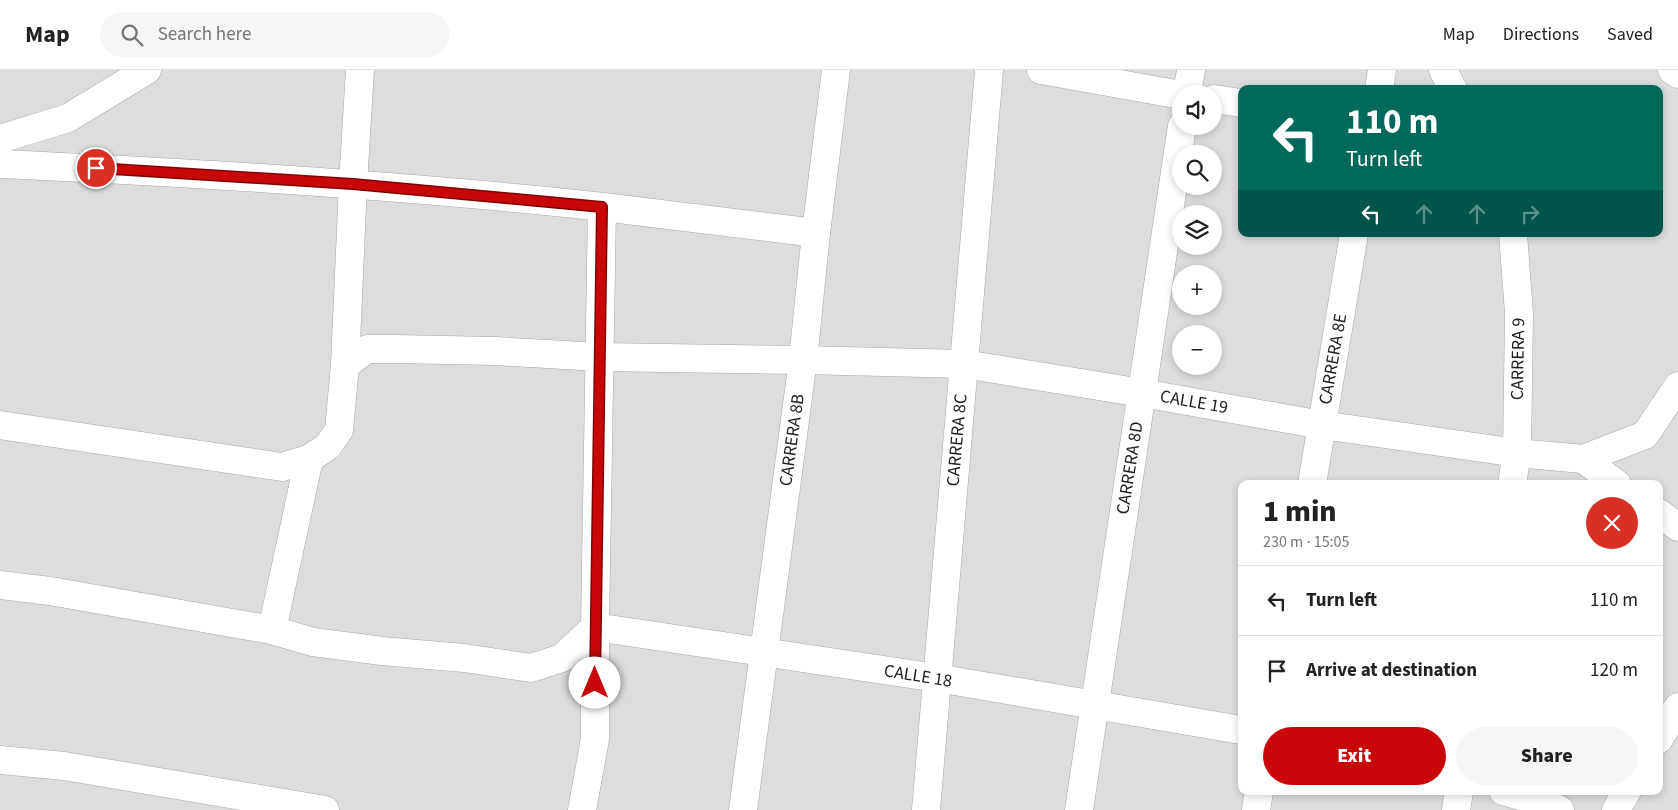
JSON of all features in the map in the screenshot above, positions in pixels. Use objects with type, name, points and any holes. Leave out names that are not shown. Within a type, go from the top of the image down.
[{"type":"street","points":[[0,139],[68,118],[147,70]]},
{"type":"street","points":[[0,425],[282,467],[309,459],[328,446],[340,430],[346,365],[353,184],[360,70]]},
{"type":"street","name":"CARRERA 8B","points":[[743,810],[803,360],[836,70]]},
{"type":"street","name":"CARRERA 8C","points":[[926,810],[989,70]]},
{"type":"street","points":[[1042,70],[1172,93]]},
{"type":"street","points":[[1188,85],[1191,70]]},
{"type":"street","points":[[1380,85],[1382,70]]},
{"type":"street","points":[[1443,70],[1451,85]]},
{"type":"street","points":[[1222,100],[1238,103]]},
{"type":"street","name":"CARRERA 8D","points":[[1079,810],[1181,135]]},
{"type":"street","points":[[0,164],[154,171],[353,184],[602,207],[816,233]]},
{"type":"street","points":[[582,810],[595,739],[594,627],[602,207]]},
{"type":"street","name":"CARRERA 8E","points":[[1313,480],[1353,237]]},
{"type":"street","name":"CARRERA 9","points":[[1513,237],[1519,313],[1517,452],[1513,480]]},
{"type":"street","name":"CALLE 19","points":[[346,365],[367,349],[495,351],[599,357],[964,364],[1322,424],[1517,452],[1583,459]]},
{"type":"street","points":[[1583,459],[1645,435],[1675,398]]},
{"type":"street","points":[[272,630],[309,459]]},
{"type":"street","points":[[1583,459],[1612,480]]},
{"type":"street","points":[[1663,516],[1678,527]]},
{"type":"street","points":[[0,585],[50,591],[272,630],[313,642],[382,651],[464,658],[531,668],[562,658],[594,627]]},
{"type":"street","name":"CALLE 18","points":[[594,627],[937,678],[1238,730]]},
{"type":"street","points":[[1663,732],[1678,707]]},
{"type":"street","points":[[0,760],[64,766],[325,810]]},
{"type":"street","points":[[1256,810],[1258,795]]},
{"type":"street","points":[[1456,810],[1458,795]]},
{"type":"street","points":[[1517,795],[1545,803],[1560,810]]},
{"type":"street","points":[[1616,810],[1625,795]]},
{"type":"shaded area","points":[[0,70],[1678,70],[1678,810],[0,810]]},
{"type":"route","points":[[96,168],[353,184],[602,207],[594,627],[595,683]]}]
